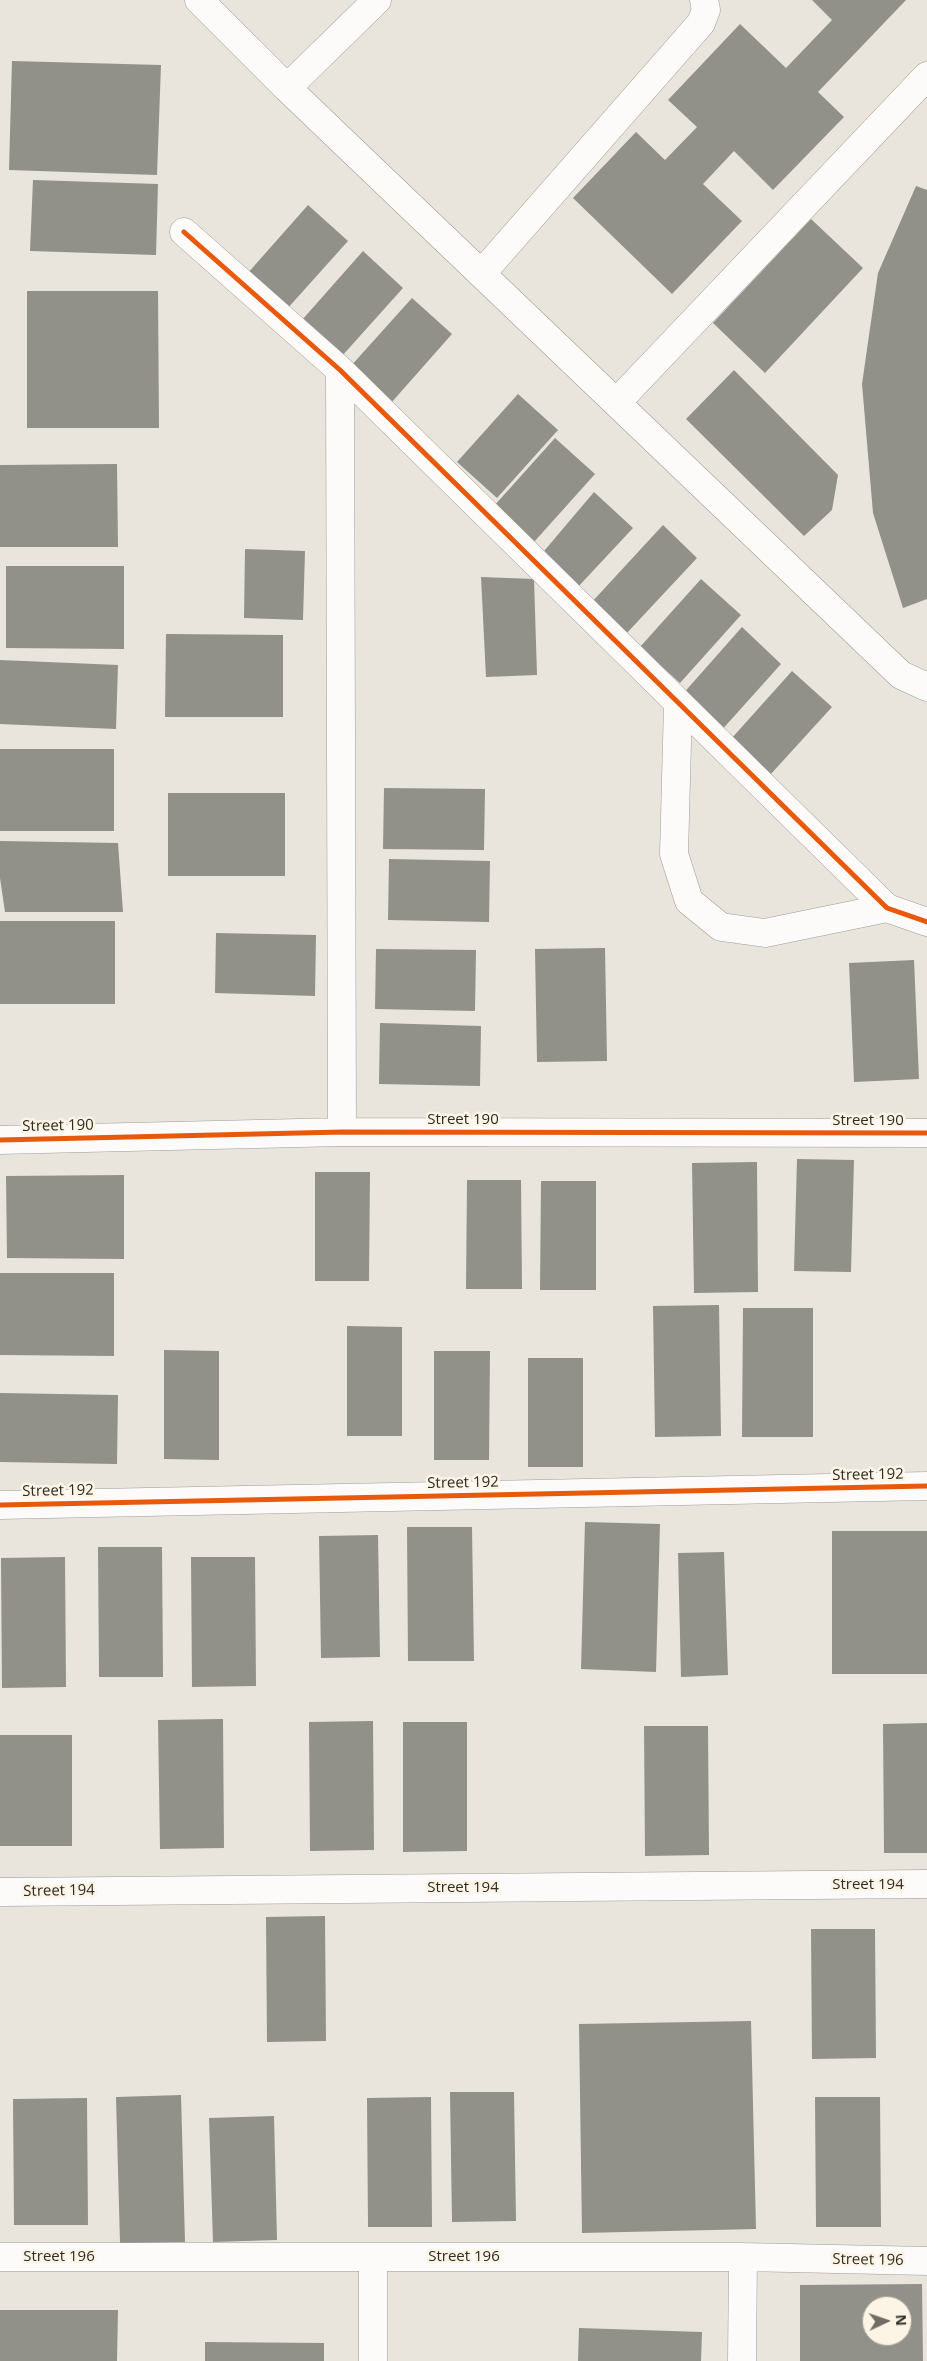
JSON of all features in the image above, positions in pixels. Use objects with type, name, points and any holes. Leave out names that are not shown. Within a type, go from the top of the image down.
[{"type":"street","points":[[199,0],[287,88],[902,675],[927,687]]},
{"type":"street","points":[[287,88],[377,0]]},
{"type":"street","points":[[482,273],[701,23],[706,10],[704,0]]},
{"type":"street","points":[[617,402],[927,76]]},
{"type":"street","points":[[184,232],[340,370],[678,705],[887,908],[927,922]]},
{"type":"street","points":[[340,370],[342,1132]]},
{"type":"street","points":[[678,705],[674,854],[689,901],[721,927],[764,933],[887,908]]},
{"type":"street","name":"Street 190","points":[[0,1140],[342,1132],[927,1133]]},
{"type":"street","name":"Street 192","points":[[0,1505],[927,1486]]},
{"type":"street","name":"Street 194","points":[[0,1892],[927,1884]]},
{"type":"street","name":"Street 196","points":[[0,2257],[743,2257],[927,2261]]},
{"type":"street","points":[[742,2361],[743,2257]]},
{"type":"street","points":[[373,2258],[373,2361]]},
{"type":"building","points":[[812,0],[906,0],[818,92],[844,117],[773,190],[734,151],[703,184],[742,221],[672,294],[573,198],[636,132],[665,160],[697,127],[668,100],[740,24],[786,68],[832,20]]},
{"type":"building","points":[[12,61],[161,65],[157,175],[9,170]]},
{"type":"building","points":[[33,180],[158,184],[156,255],[30,251]]},
{"type":"building","points":[[916,186],[927,190],[927,599],[903,608],[873,513],[862,384],[878,273]]},
{"type":"building","points":[[308,205],[348,241],[287,309],[247,274]]},
{"type":"building","points":[[811,219],[863,268],[765,373],[713,323]]},
{"type":"building","points":[[363,251],[403,288],[342,356],[302,320]]},
{"type":"building","points":[[27,291],[158,291],[159,428],[27,428]]},
{"type":"building","points":[[412,298],[452,334],[391,403],[350,367]]},
{"type":"building","points":[[734,370],[838,475],[832,510],[804,536],[686,419]]},
{"type":"building","points":[[518,394],[558,430],[497,498],[457,462]]},
{"type":"building","points":[[555,438],[595,474],[534,542],[494,506]]},
{"type":"building","points":[[117,464],[118,547],[0,547],[0,465]]},
{"type":"building","points":[[594,492],[633,528],[577,588],[539,557]]},
{"type":"building","points":[[663,525],[697,558],[625,635],[591,603]]},
{"type":"building","points":[[245,549],[305,551],[303,620],[244,618]]},
{"type":"building","points":[[6,566],[124,566],[124,649],[6,648]]},
{"type":"building","points":[[481,577],[534,579],[537,675],[486,677]]},
{"type":"building","points":[[701,579],[741,615],[680,683],[640,647]]},
{"type":"building","points":[[742,627],[781,664],[720,732],[681,696]]},
{"type":"building","points":[[166,634],[283,635],[283,717],[165,717]]},
{"type":"building","points":[[0,660],[118,665],[116,729],[0,724]]},
{"type":"building","points":[[792,671],[832,707],[770,775],[731,739]]},
{"type":"building","points":[[0,749],[114,749],[114,831],[0,831]]},
{"type":"building","points":[[384,788],[485,789],[484,850],[383,849]]},
{"type":"building","points":[[168,793],[285,793],[285,876],[168,876]]},
{"type":"building","points":[[0,841],[118,843],[123,912],[5,912],[0,878]]},
{"type":"building","points":[[389,859],[490,861],[489,922],[388,920]]},
{"type":"building","points":[[0,921],[115,921],[115,1004],[0,1004]]},
{"type":"building","points":[[216,933],[316,935],[315,996],[215,993]]},
{"type":"building","points":[[605,948],[607,1061],[537,1062],[535,949]]},
{"type":"building","points":[[376,949],[476,950],[475,1011],[375,1009]]},
{"type":"building","points":[[914,960],[919,1079],[854,1082],[849,963]]},
{"type":"building","points":[[380,1023],[481,1026],[480,1086],[379,1084]]},
{"type":"building","points":[[797,1159],[854,1160],[851,1272],[794,1271]]},
{"type":"building","points":[[757,1162],[758,1292],[694,1293],[692,1163]]},
{"type":"building","points":[[315,1172],[370,1172],[369,1281],[315,1281]]},
{"type":"building","points":[[124,1175],[124,1259],[7,1258],[6,1176]]},
{"type":"building","points":[[467,1180],[521,1180],[522,1289],[466,1289]]},
{"type":"building","points":[[541,1181],[596,1181],[596,1290],[540,1290]]},
{"type":"building","points":[[0,1273],[114,1273],[114,1356],[0,1355]]},
{"type":"building","points":[[719,1305],[721,1436],[655,1437],[653,1306]]},
{"type":"building","points":[[743,1308],[813,1308],[813,1437],[742,1437]]},
{"type":"building","points":[[347,1326],[402,1327],[402,1436],[347,1436]]},
{"type":"building","points":[[164,1350],[219,1351],[219,1460],[164,1459]]},
{"type":"building","points":[[434,1351],[490,1351],[489,1460],[434,1460]]},
{"type":"building","points":[[528,1358],[583,1358],[583,1467],[528,1467]]},
{"type":"building","points":[[0,1393],[118,1395],[117,1464],[0,1462]]},
{"type":"building","points":[[585,1522],[660,1524],[656,1672],[581,1669]]},
{"type":"building","points":[[407,1527],[472,1527],[474,1661],[408,1661]]},
{"type":"building","points":[[832,1531],[927,1531],[927,1674],[832,1674]]},
{"type":"building","points":[[378,1535],[380,1657],[321,1658],[319,1536]]},
{"type":"building","points":[[98,1547],[162,1547],[163,1677],[99,1677]]},
{"type":"building","points":[[724,1552],[728,1675],[681,1677],[678,1553]]},
{"type":"building","points":[[65,1557],[66,1687],[2,1688],[1,1558]]},
{"type":"building","points":[[191,1557],[255,1557],[256,1686],[192,1687]]},
{"type":"building","points":[[223,1719],[224,1848],[160,1849],[158,1720]]},
{"type":"building","points":[[373,1721],[374,1850],[310,1851],[309,1722]]},
{"type":"building","points":[[403,1722],[467,1722],[467,1851],[403,1852]]},
{"type":"building","points":[[927,1723],[927,1853],[884,1853],[883,1724]]},
{"type":"building","points":[[644,1726],[708,1726],[709,1855],[645,1856]]},
{"type":"building","points":[[0,1735],[72,1735],[72,1846],[0,1846]]},
{"type":"building","points":[[325,1916],[326,2041],[267,2042],[266,1917]]},
{"type":"building","points":[[811,1929],[875,1929],[876,2058],[812,2059]]},
{"type":"building","points":[[751,2021],[756,2229],[582,2233],[579,2024]]},
{"type":"building","points":[[450,2092],[514,2092],[516,2221],[452,2222]]},
{"type":"building","points":[[181,2095],[185,2242],[120,2243],[116,2097]]},
{"type":"building","points":[[431,2097],[432,2227],[368,2227],[367,2098]]},
{"type":"building","points":[[815,2097],[880,2097],[881,2227],[816,2227]]},
{"type":"building","points":[[87,2098],[88,2225],[14,2225],[13,2099]]},
{"type":"building","points":[[274,2116],[277,2240],[213,2242],[209,2118]]},
{"type":"building","points":[[922,2284],[923,2361],[800,2361],[800,2285]]},
{"type":"building","points":[[0,2310],[118,2310],[117,2361],[0,2361]]},
{"type":"building","points":[[579,2328],[702,2332],[701,2361],[578,2361]]},
{"type":"building","points":[[205,2342],[324,2343],[324,2361],[205,2361]]},
{"type":"cycle path","points":[[184,232],[340,370],[887,908],[927,922]]},
{"type":"cycle path","points":[[0,1140],[342,1132],[927,1133]]},
{"type":"cycle path","points":[[0,1505],[927,1486]]}]
